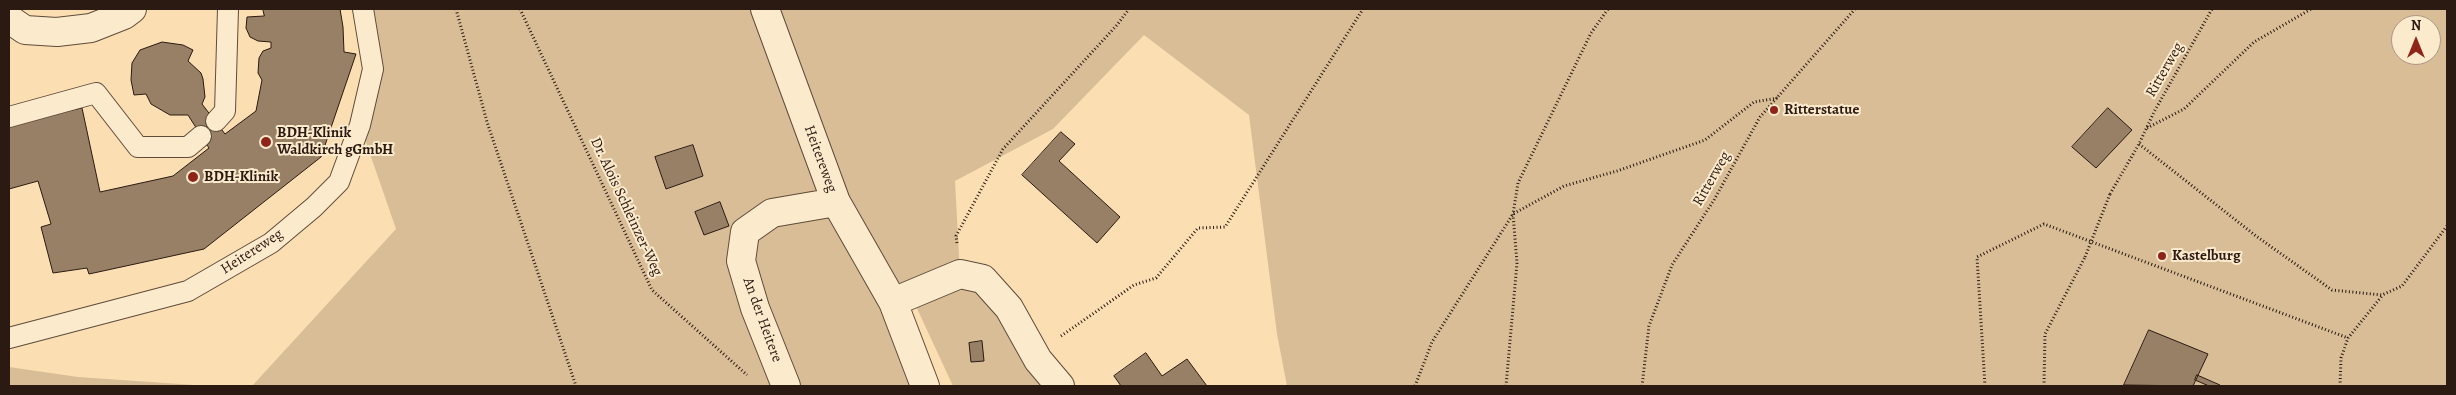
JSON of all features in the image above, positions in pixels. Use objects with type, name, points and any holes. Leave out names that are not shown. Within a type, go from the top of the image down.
[{"type":"street","points":[[9,19],[26,30],[57,32],[91,28],[124,15],[132,9]]},
{"type":"street","name":"Heitereweg","points":[[765,9],[836,202],[893,302],[925,386]]},
{"type":"street","name":"An der Heitere","points":[[786,386],[755,308],[741,261],[745,232],[772,213],[836,202]]},
{"type":"street","points":[[893,302],[960,274],[983,279],[1009,308],[1038,360],[1060,386]]},
{"type":"lane","points":[[216,121],[225,111],[228,9]]},
{"type":"lane","name":"Heitereweg","points":[[9,338],[188,291],[271,243],[314,207],[338,182],[360,125],[373,69],[363,9]]},
{"type":"lane","points":[[9,117],[96,92],[138,147],[188,147],[201,136]]},
{"type":"path","points":[[456,9],[487,122],[576,386]]},
{"type":"path","name":"Dr. Alois Schleinzer-Weg","points":[[520,9],[652,290],[754,382]]},
{"type":"path","points":[[960,274],[956,236],[1003,149],[1117,25],[1129,9]]},
{"type":"path","points":[[1038,360],[1064,334],[1134,285],[1156,278],[1198,228],[1224,227],[1363,9]]},
{"type":"path","points":[[1506,386],[1517,263],[1513,214],[1518,183],[1591,33],[1608,9]]},
{"type":"path","name":"Ritterweg","points":[[1642,386],[1649,326],[1672,265],[1714,200],[1760,117],[1854,9]]},
{"type":"path","name":"Ritterweg","points":[[2044,386],[2045,334],[2085,257],[2110,194],[2212,9]]},
{"type":"path","points":[[2146,129],[2184,110],[2254,42],[2311,9]]},
{"type":"path","points":[[1415,386],[1432,342],[1513,214],[1564,186],[1617,171],[1705,140],[1754,102],[1778,98]]},
{"type":"path","points":[[2139,144],[2256,236],[2332,290],[2382,295]]},
{"type":"path","points":[[1985,386],[1977,257],[2044,224],[2348,338]]},
{"type":"path","points":[[2340,386],[2341,358],[2348,338],[2382,295],[2402,286],[2447,226]]},
{"type":"shaded area","points":[[363,9],[2447,9],[2447,386],[1287,386],[1277,334],[1249,115],[1144,35],[1053,129],[955,181],[960,274],[893,302],[925,386],[252,386],[396,229],[360,125],[373,69]]},
{"type":"shaded area","points":[[960,283],[982,288],[1047,386],[953,386],[914,302]]},
{"type":"shaded area","points":[[9,367],[78,377],[209,386],[9,386]]},
{"type":"building","name":"BDH-Klinik Waldkirch gGmbH","points":[[263,9],[340,9],[344,52],[356,54],[321,157],[204,249],[89,274],[87,268],[53,273],[41,227],[51,224],[38,181],[9,189],[9,123],[82,108],[100,192],[173,176],[209,148],[188,115],[170,115],[151,104],[146,94],[134,95],[131,80],[132,63],[140,50],[162,42],[183,45],[193,50],[188,61],[201,73],[203,79],[205,97],[202,104],[225,134],[256,111],[262,80],[258,73],[259,58],[263,51],[271,48],[271,42],[258,41],[250,37],[246,28],[247,17],[264,16]]},
{"type":"building","points":[[2108,108],[2132,130],[2096,168],[2072,147]]},
{"type":"building","points":[[1061,132],[1075,144],[1059,161],[1120,217],[1097,243],[1022,175]]},
{"type":"building","points":[[693,145],[703,176],[666,189],[655,157]]},
{"type":"building","points":[[720,202],[729,226],[704,235],[695,212]]},
{"type":"building","points":[[2149,330],[2208,354],[2193,386],[2124,385]]},
{"type":"building","points":[[982,341],[984,361],[971,362],[969,343]]},
{"type":"building","points":[[1146,353],[1162,376],[1187,359],[1207,386],[1121,386],[1114,376]]},
{"type":"building","points":[[2197,375],[2221,386],[2209,386],[2195,380]]},
{"type":"place","name":"Ritterstatue","points":[[1774,110]]},
{"type":"place","name":"BDH-Klinik Waldkirch gGmbH","points":[[266,142]]},
{"type":"place","name":"BDH-Klinik","points":[[193,177]]},
{"type":"place","name":"Kastelburg","points":[[2162,256]]}]
